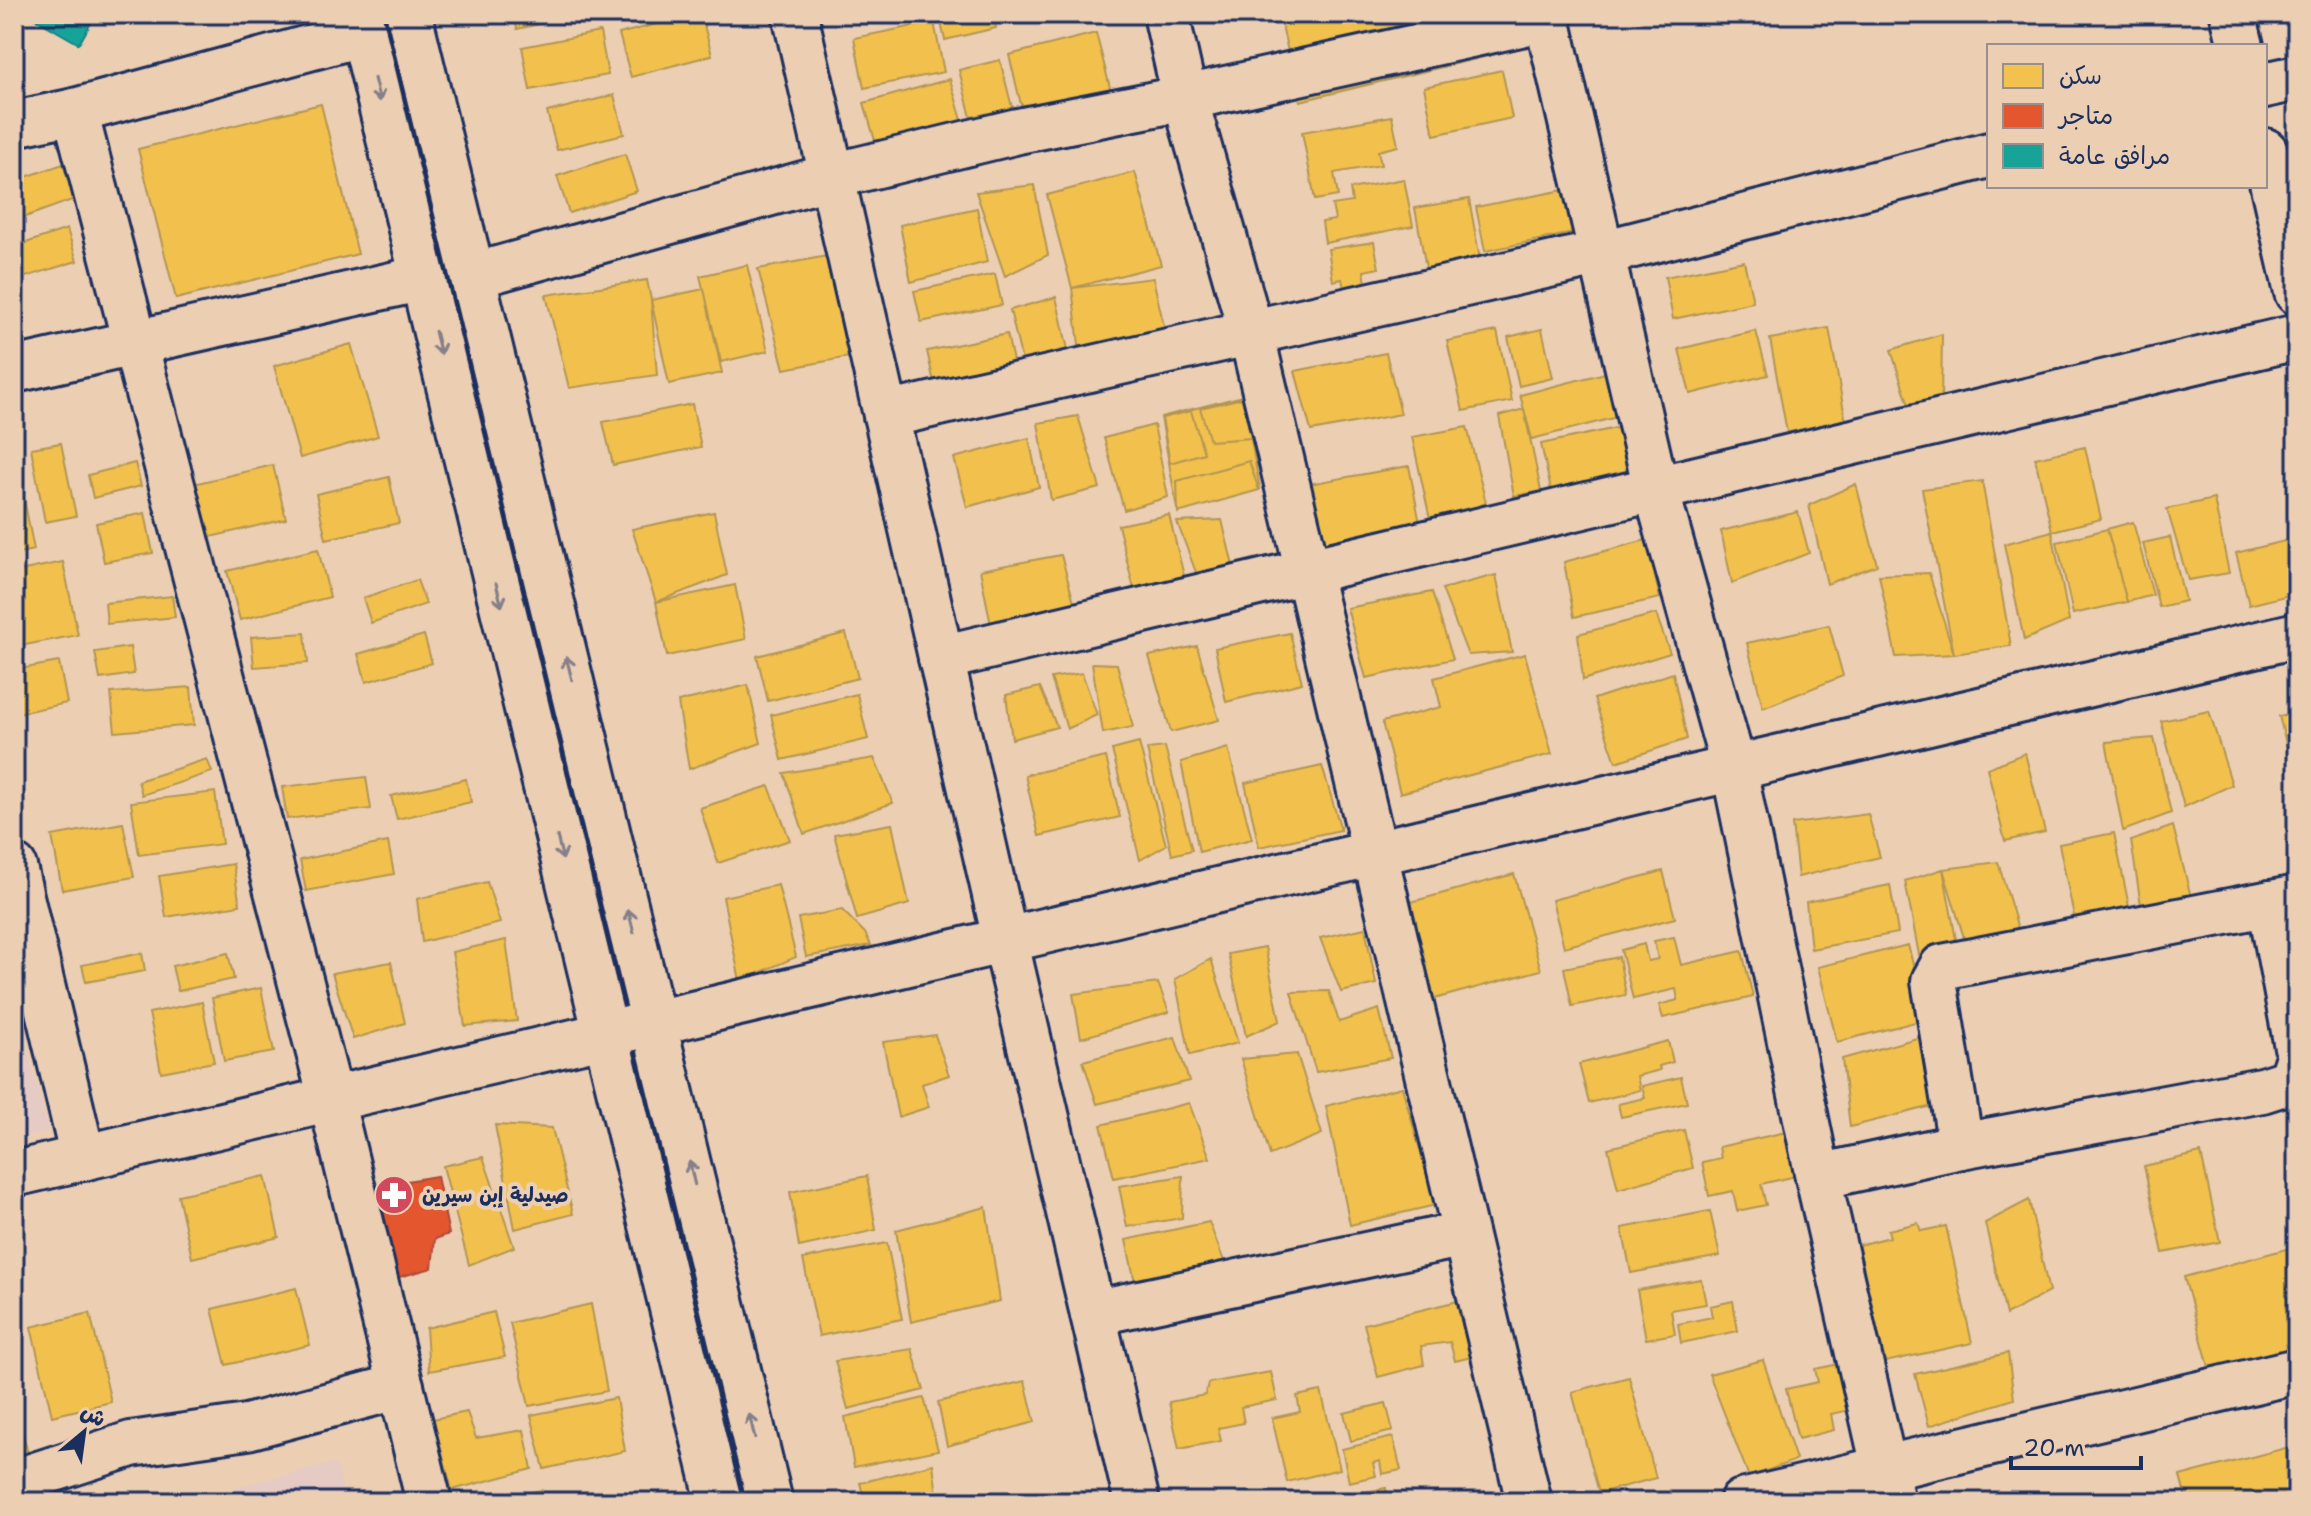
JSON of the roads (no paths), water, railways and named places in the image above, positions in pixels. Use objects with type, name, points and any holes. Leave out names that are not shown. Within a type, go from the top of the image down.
[{"type":"street","points":[[409,14],[770,1502]]},
{"type":"street","points":[[795,14],[1005,939],[1137,1502]]},
{"type":"street","points":[[1166,14],[1185,98],[1251,332],[1529,1502]]},
{"type":"street","points":[[2233,14],[2240,44]]},
{"type":"street","points":[[473,276],[832,176],[1018,131],[1185,98],[1546,16],[1656,489],[1734,769],[1818,1177],[1889,1485]]},
{"type":"street","points":[[14,124],[75,111],[361,24],[719,1502]]},
{"type":"street","points":[[2267,85],[2297,78]]},
{"type":"street","points":[[75,111],[331,1099],[429,1502]]},
{"type":"street","points":[[886,415],[1602,253],[1987,156]]},
{"type":"street","points":[[2267,160],[2297,292]]},
{"type":"street","points":[[14,370],[423,278]]},
{"type":"street","points":[[941,658],[2297,337]]},
{"type":"street","points":[[14,1174],[2297,635]]},
{"type":"street","points":[[14,867],[83,1158]]},
{"type":"street","points":[[1961,1146],[1934,981],[1942,967],[2283,900],[2297,1047]]},
{"type":"street","points":[[1818,1177],[1961,1146],[2262,1090],[2290,1081],[2297,1060]]},
{"type":"street","points":[[1093,1313],[1465,1234]]},
{"type":"street","points":[[1742,1502],[1889,1485],[2297,1371]]},
{"type":"street","points":[[14,1482],[131,1444],[247,1427],[401,1386]]},
{"type":"place","name":"صيدلية إبن سيرين","points":[[394,1195]]}]
